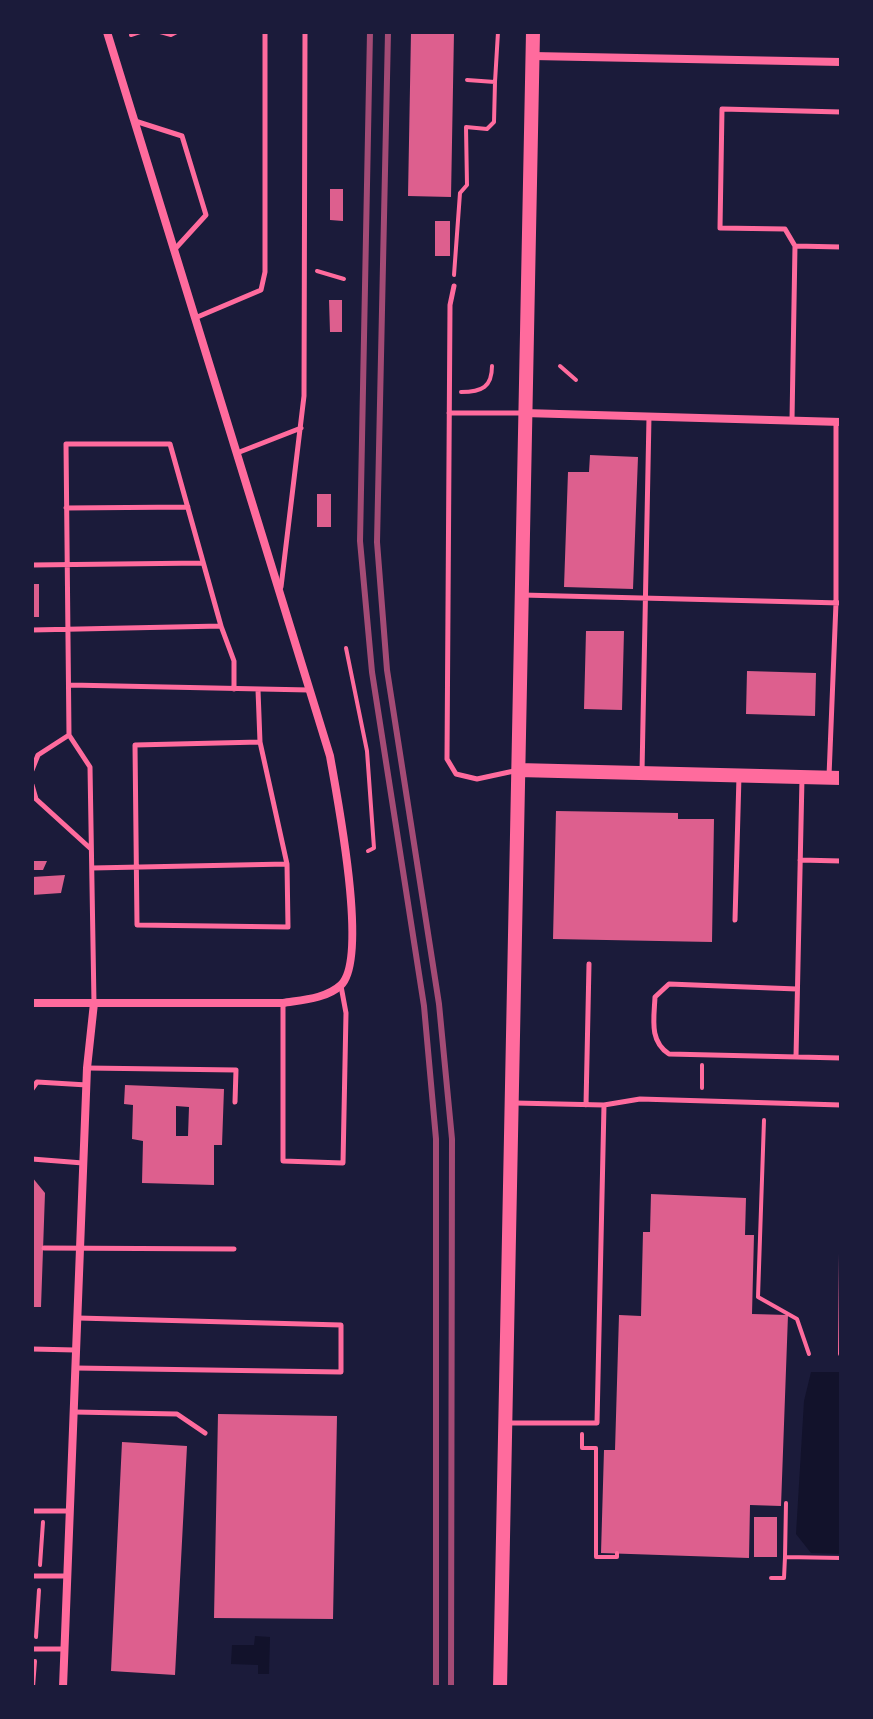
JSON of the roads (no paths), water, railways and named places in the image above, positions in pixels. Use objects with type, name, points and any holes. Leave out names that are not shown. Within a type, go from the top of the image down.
[{"type":"street","points":[[32,1003],[283,1003],[318,997],[341,985],[351,964],[353,944],[344,846],[330,756],[107,32]]},
{"type":"street","points":[[500,1687],[533,32]]},
{"type":"street","points":[[533,56],[841,62]]},
{"type":"street","points":[[524,413],[839,422]]},
{"type":"street","points":[[518,770],[835,778]]},
{"type":"street","points":[[63,1687],[87,1068],[94,1003]]},
{"type":"lane","points":[[195,318],[261,290],[265,272],[265,32]]},
{"type":"lane","points":[[280,588],[304,396],[305,32]]},
{"type":"lane","points":[[792,421],[795,246],[785,229],[720,228],[722,109],[841,112]]},
{"type":"lane","points":[[134,121],[182,136],[206,215],[174,249]]},
{"type":"lane","points":[[795,246],[841,247]]},
{"type":"lane","points":[[454,286],[450,305],[447,759],[456,774],[477,779],[518,770]]},
{"type":"lane","points":[[449,413],[524,413]]},
{"type":"lane","points":[[642,772],[649,417]]},
{"type":"lane","points":[[835,778],[839,422]]},
{"type":"lane","points":[[236,454],[301,428]]},
{"type":"lane","points":[[94,1003],[90,767],[69,735],[66,444],[170,444],[221,626],[234,661],[234,689]]},
{"type":"lane","points":[[66,508],[188,507]]},
{"type":"lane","points":[[32,565],[203,563]]},
{"type":"lane","points":[[521,595],[645,595],[839,603]]},
{"type":"lane","points":[[32,630],[221,626]]},
{"type":"lane","points":[[70,685],[310,690]]},
{"type":"lane","points":[[258,690],[260,742],[287,864],[288,927],[137,925],[135,745],[260,742]]},
{"type":"lane","points":[[32,770],[38,755],[69,735]]},
{"type":"lane","points":[[735,920],[739,775]]},
{"type":"lane","points":[[796,1057],[802,776]]},
{"type":"lane","points":[[32,785],[36,799],[91,849]]},
{"type":"lane","points":[[800,860],[841,861]]},
{"type":"lane","points":[[92,868],[287,864]]},
{"type":"lane","points":[[586,1105],[589,964]]},
{"type":"lane","points":[[797,989],[669,984],[660,989],[655,997],[654,1037],[659,1048],[669,1054],[841,1058]]},
{"type":"lane","points":[[283,1003],[283,1161],[343,1163],[346,1013],[341,985]]},
{"type":"lane","points":[[87,1068],[236,1070],[235,1102]]},
{"type":"lane","points":[[32,1089],[37,1082],[87,1085]]},
{"type":"lane","points":[[512,1103],[604,1105],[640,1099],[841,1105]]},
{"type":"lane","points":[[506,1423],[597,1423],[604,1105]]},
{"type":"lane","points":[[32,1159],[84,1163]]},
{"type":"lane","points":[[44,1248],[234,1249]]},
{"type":"lane","points":[[75,1368],[341,1372],[341,1325],[78,1318]]},
{"type":"lane","points":[[32,1349],[76,1350]]},
{"type":"lane","points":[[74,1412],[177,1414],[205,1433]]},
{"type":"lane","points":[[32,1511],[70,1511]]},
{"type":"lane","points":[[32,1576],[67,1576]]},
{"type":"lane","points":[[34,1649],[64,1649]]},
{"type":"railway","points":[[370,32],[360,541],[372,672],[424,1006],[436,1139],[436,1687]]},
{"type":"railway","points":[[388,32],[377,542],[387,670],[439,1004],[452,1139],[451,1687]]}]
